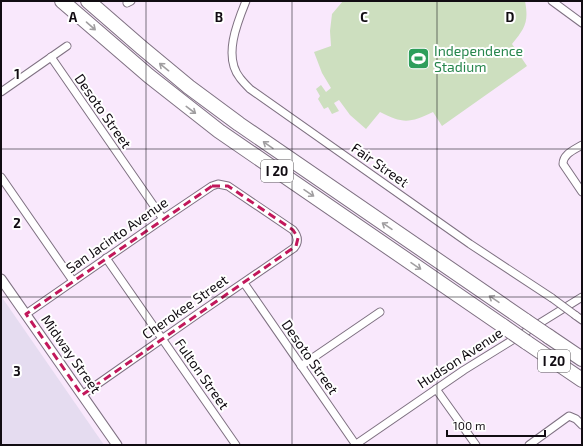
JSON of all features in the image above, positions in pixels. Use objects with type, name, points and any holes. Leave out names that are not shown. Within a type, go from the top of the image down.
[{"type":"highway","name":"I 20","points":[[62,1],[149,76],[219,131],[582,380]]},
{"type":"highway","name":"I 20","points":[[88,1],[141,48],[189,87],[239,124],[582,359]]},
{"type":"street","name":"Fair Street","points":[[246,1],[234,34],[231,51],[236,73],[250,89],[582,320]]},
{"type":"street","points":[[552,1],[582,23]]},
{"type":"street","points":[[1,92],[67,46]]},
{"type":"street","name":"Desoto Street","points":[[51,58],[163,219]]},
{"type":"street","points":[[582,145],[565,156],[563,160],[563,164],[582,192]]},
{"type":"street","points":[[1,177],[73,281]]},
{"type":"street","name":"San Jacinto Avenue","points":[[26,314],[163,219],[212,186],[218,184],[228,186],[293,230],[298,238]]},
{"type":"street","name":"Cherokee Street","points":[[82,395],[294,248],[297,244],[298,238]]},
{"type":"street","name":"Fulton Street","points":[[106,258],[236,445]]},
{"type":"street","name":"Midway Street","points":[[1,278],[117,445]]},
{"type":"street","name":"Desoto Street","points":[[244,283],[355,445]]},
{"type":"street","name":"Hudson Avenue","points":[[355,445],[436,389],[582,297]]},
{"type":"street","points":[[301,366],[380,312]]},
{"type":"street","points":[[436,389],[476,445]]},
{"type":"street","points":[[529,445],[569,416],[576,419],[582,425]]},
{"type":"highlighted area","points":[[212,186],[228,186],[293,230],[298,238],[296,246],[82,395],[26,314]]},
{"type":"shaded area","points":[[1,296],[104,445],[1,445]]},
{"type":"green space","name":"Independence Stadium","points":[[343,1],[525,1],[525,24],[512,44],[527,66],[442,126],[433,112],[406,121],[395,119],[380,112],[366,129],[350,115],[339,100],[334,103],[339,111],[332,114],[328,107],[324,109],[318,99],[320,96],[316,89],[321,85],[326,92],[331,88],[322,73],[314,52],[331,46],[330,31],[332,14]]},
{"type":"place","name":"Independence Stadium","points":[[419,59]]}]
